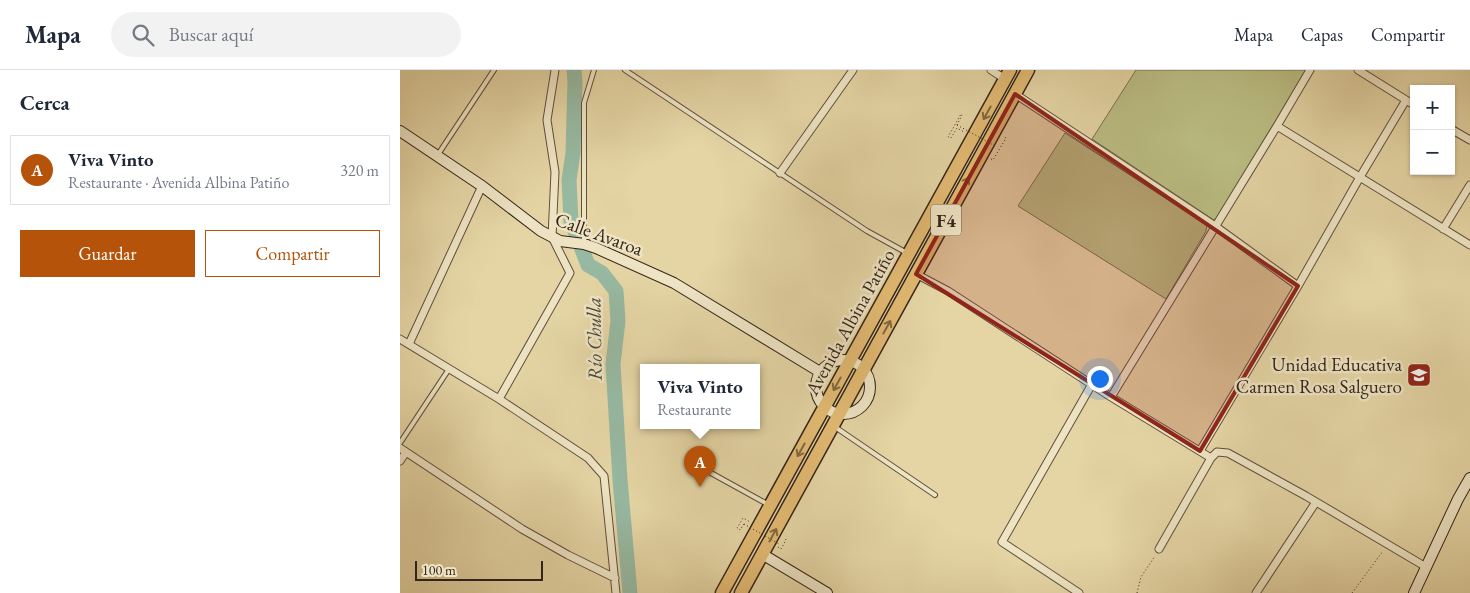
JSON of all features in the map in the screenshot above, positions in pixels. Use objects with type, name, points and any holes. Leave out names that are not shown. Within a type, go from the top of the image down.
[{"type":"highway","name":"Avenida Albina Patiño","points":[[740,593],[1028,70]]},
{"type":"highway","name":"Avenida Albina Patiño","points":[[722,593],[1008,74]]},
{"type":"main road","name":"Calle Avaroa","points":[[400,131],[482,186],[541,231],[560,241],[584,244],[674,283],[820,372]]},
{"type":"main road","points":[[850,361],[859,365],[864,370],[870,378],[871,387],[865,404],[858,410],[839,414],[832,412],[820,401],[817,394],[817,379],[820,372],[833,362],[850,361]]},
{"type":"main road","points":[[1414,593],[1458,499],[1470,478]]},
{"type":"main road","points":[[762,554],[826,593]]},
{"type":"street","points":[[499,399],[570,273],[552,237],[555,172],[547,120],[555,70]]},
{"type":"street","points":[[780,173],[853,70]]},
{"type":"street","points":[[991,70],[1008,74]]},
{"type":"street","points":[[1110,396],[1310,70]]},
{"type":"street","points":[[1358,70],[1410,102]]},
{"type":"street","points":[[1015,94],[1214,226],[1298,286]]},
{"type":"street","points":[[1200,451],[1406,100]]},
{"type":"street","points":[[1277,126],[1470,245]]},
{"type":"street","points":[[1453,130],[1470,140]]},
{"type":"street","points":[[1444,229],[1470,185]]},
{"type":"street","points":[[409,344],[482,186]]},
{"type":"street","points":[[916,274],[948,291],[1110,396],[1211,458]]},
{"type":"street","points":[[400,339],[499,399],[588,458],[604,476],[616,593]]},
{"type":"street","points":[[1079,593],[1002,542],[1092,384]]},
{"type":"street","points":[[400,461],[403,450],[522,529],[614,578]]},
{"type":"street","points":[[1159,549],[1211,458],[1217,452],[1228,453],[1426,567]]},
{"type":"street","points":[[1256,593],[1316,502]]},
{"type":"lane","points":[[437,156],[494,70]]},
{"type":"lane","points":[[584,244],[584,104],[594,70]]},
{"type":"lane","points":[[625,70],[867,231],[909,254]]},
{"type":"lane","points":[[400,444],[449,369]]},
{"type":"lane","points":[[833,426],[935,495]]},
{"type":"lane","points":[[711,473],[770,506]]},
{"type":"path","points":[[957,128],[951,138],[948,137],[961,114],[957,125],[997,147],[1003,137],[1006,138],[993,160],[991,159],[996,150]]},
{"type":"path","points":[[743,518],[737,528],[740,530],[744,524],[779,544]]},
{"type":"path","points":[[781,549],[786,540],[783,537]]},
{"type":"path","points":[[1352,593],[1388,544]]},
{"type":"path","points":[[1137,593],[1141,577],[1159,549]]},
{"type":"highlighted area","points":[[1015,94],[1298,286],[1200,451],[916,274]]},
{"type":"green space","points":[[1136,70],[1306,70],[1219,215],[1214,220],[1092,139]]},
{"type":"green space","points":[[1065,133],[1207,225],[1206,231],[1166,299],[1018,206]]},
{"type":"waterway","name":"Río Chulla","points":[[574,70],[573,153],[569,180],[571,221],[588,265],[602,273],[616,291],[618,321],[613,364],[620,480],[630,593]]},
{"type":"place","name":"Unidad Educativa Carmen Rosa Salguero","points":[[1419,375]]},
{"type":"place","name":"Viva Vinto","points":[[700,487]]}]
